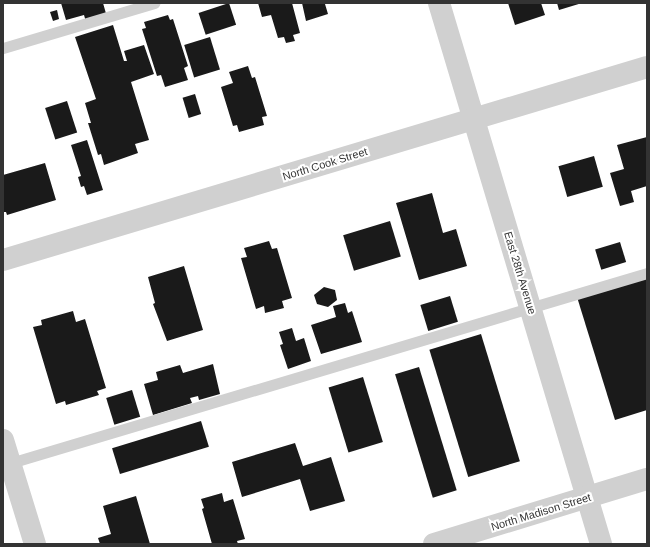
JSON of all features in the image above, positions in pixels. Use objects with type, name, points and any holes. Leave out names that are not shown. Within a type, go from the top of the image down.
[{"type":"street","name":"East 28th Avenue","points":[[439,3],[601,544]]},
{"type":"street","name":"North Cook Street","points":[[3,260],[647,67]]},
{"type":"street","points":[[3,440],[7,465],[34,544]]},
{"type":"street","name":"North Madison Street","points":[[434,544],[470,539],[587,498],[647,479]]},
{"type":"lane","points":[[3,48],[154,3]]},
{"type":"lane","points":[[7,465],[647,273]]},
{"type":"building","points":[[61,3],[103,3],[107,17],[86,22],[84,15],[66,20]]},
{"type":"building","points":[[229,3],[236,25],[206,35],[199,13]]},
{"type":"building","points":[[258,3],[292,3],[300,33],[293,35],[295,41],[286,43],[284,37],[278,38],[271,15],[262,17]]},
{"type":"building","points":[[302,3],[328,3],[325,4],[328,14],[306,21]]},
{"type":"building","points":[[508,3],[541,3],[545,15],[515,25]]},
{"type":"building","points":[[557,3],[582,3],[559,10]]},
{"type":"building","points":[[57,10],[59,19],[53,21],[50,12]]},
{"type":"building","points":[[168,15],[170,20],[173,19],[188,66],[184,68],[188,80],[165,87],[161,75],[157,76],[142,29],[146,28],[144,22]]},
{"type":"building","points":[[113,25],[124,61],[127,61],[124,51],[144,45],[154,74],[131,82],[149,140],[135,144],[138,153],[104,165],[101,154],[98,155],[88,123],[91,123],[85,103],[96,99],[75,37]]},
{"type":"building","points":[[210,37],[220,70],[194,77],[184,45]]},
{"type":"building","points":[[248,66],[252,78],[255,77],[267,116],[262,117],[264,125],[239,132],[237,125],[233,126],[221,87],[233,83],[229,72]]},
{"type":"building","points":[[195,94],[201,114],[189,118],[183,98]]},
{"type":"building","points":[[67,101],[77,132],[55,139],[45,108]]},
{"type":"building","points":[[647,137],[647,186],[631,191],[634,202],[620,206],[610,173],[624,169],[617,145]]},
{"type":"building","points":[[87,140],[103,190],[87,195],[84,186],[81,187],[78,177],[81,176],[71,145]]},
{"type":"building","points":[[594,156],[603,187],[567,197],[558,166]]},
{"type":"building","points":[[45,163],[56,200],[7,215],[6,212],[3,212],[3,175]]},
{"type":"building","points":[[432,193],[443,233],[456,229],[467,266],[419,280],[396,203]]},
{"type":"building","points":[[390,221],[401,256],[354,271],[343,235]]},
{"type":"building","points":[[269,241],[272,249],[277,248],[292,298],[282,301],[284,308],[265,313],[264,306],[256,309],[241,258],[247,257],[244,248]]},
{"type":"building","points":[[620,242],[626,262],[601,270],[595,250]]},
{"type":"building","points":[[184,266],[203,330],[167,341],[153,304],[155,303],[148,277]]},
{"type":"building","points":[[647,276],[647,410],[615,420],[577,297]]},
{"type":"building","points":[[324,287],[335,290],[337,300],[328,307],[317,304],[314,295]]},
{"type":"building","points":[[450,296],[458,322],[428,331],[420,305]]},
{"type":"building","points":[[345,303],[348,313],[352,311],[362,342],[321,354],[311,325],[336,317],[333,306]]},
{"type":"building","points":[[73,311],[76,322],[85,319],[106,388],[97,391],[99,395],[66,405],[65,401],[56,404],[33,327],[42,325],[41,320]]},
{"type":"building","points":[[292,328],[296,341],[304,338],[311,361],[288,369],[280,345],[283,344],[279,332]]},
{"type":"building","points":[[481,334],[520,461],[468,477],[429,350]]},
{"type":"building","points":[[213,364],[220,394],[199,400],[198,396],[190,398],[192,403],[153,415],[144,384],[158,380],[156,372],[180,365],[183,373]]},
{"type":"building","points":[[419,367],[457,490],[433,498],[395,374]]},
{"type":"building","points":[[363,377],[383,442],[348,453],[329,388]]},
{"type":"building","points":[[132,390],[140,417],[114,425],[106,398]]},
{"type":"building","points":[[201,421],[209,447],[120,474],[112,448]]},
{"type":"building","points":[[295,443],[303,466],[331,457],[345,501],[310,511],[300,479],[242,497],[232,462]]},
{"type":"building","points":[[222,493],[224,502],[233,499],[245,539],[237,541],[238,544],[212,544],[202,509],[204,508],[201,499]]},
{"type":"building","points":[[136,496],[150,544],[100,544],[98,538],[111,534],[103,506]]}]
